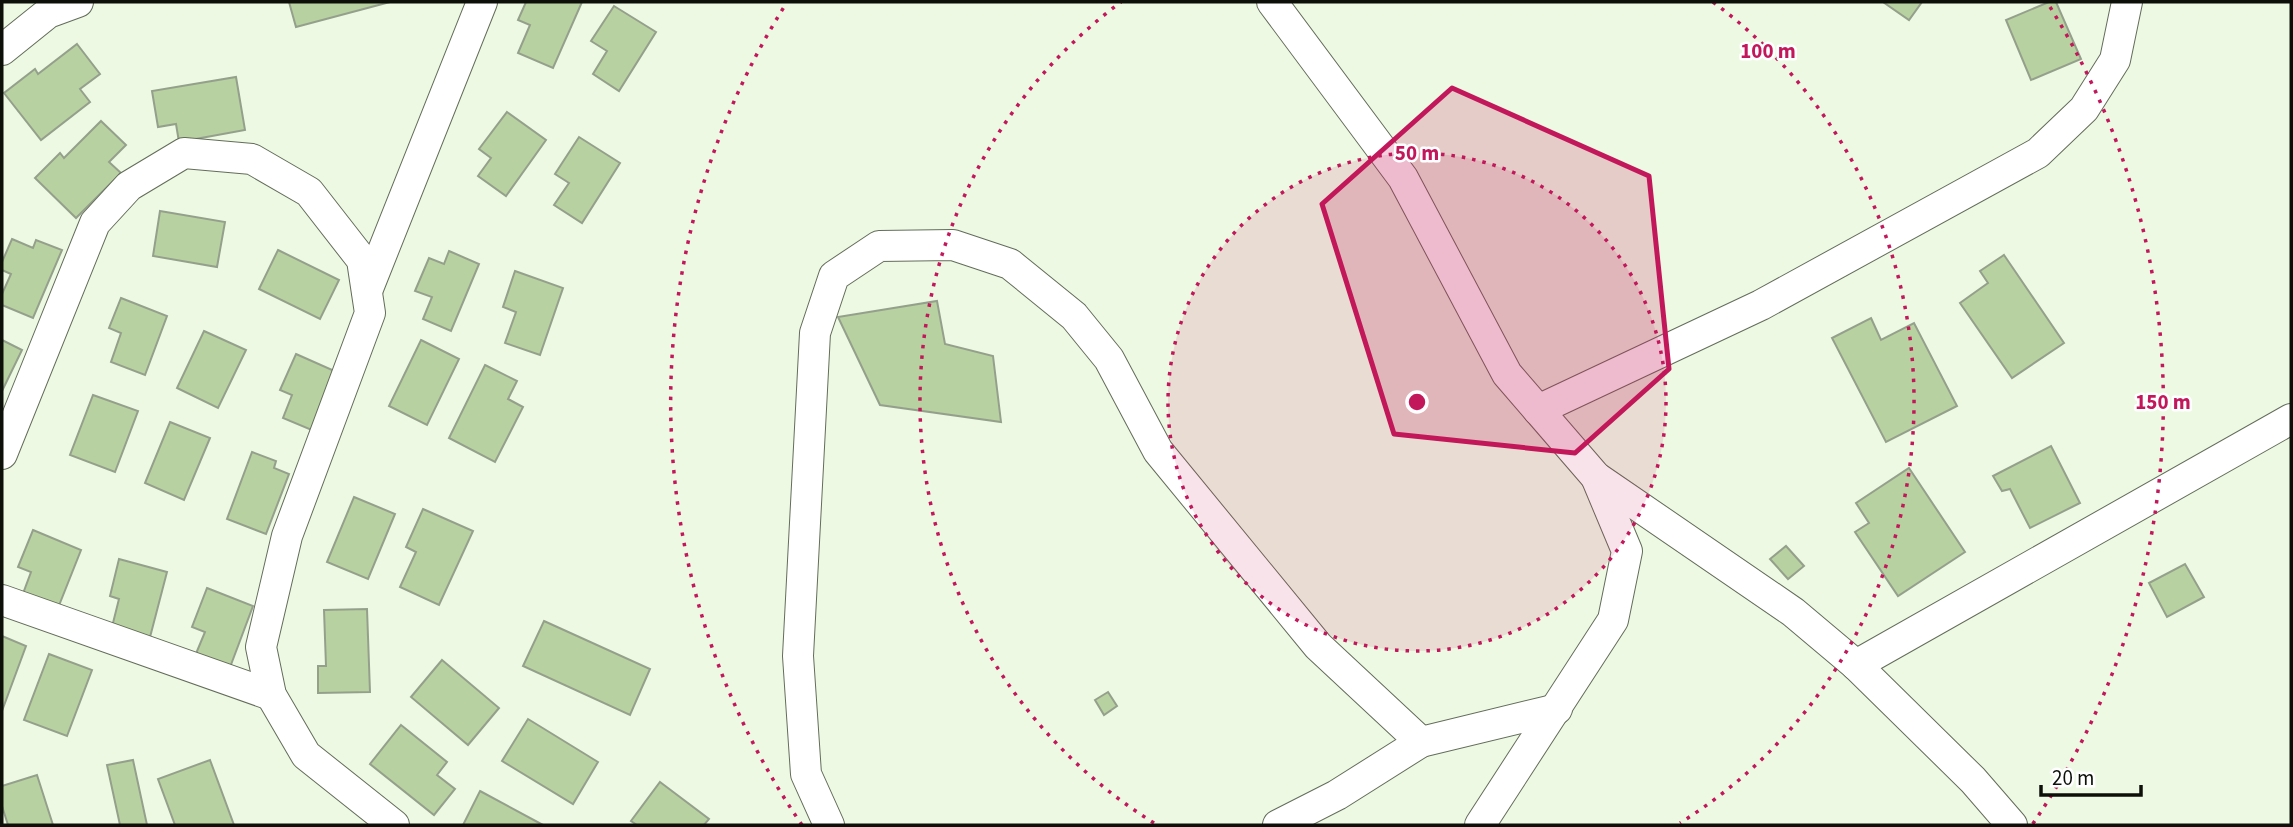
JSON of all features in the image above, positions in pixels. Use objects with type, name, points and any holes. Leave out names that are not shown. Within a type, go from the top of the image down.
[{"type":"street","points":[[2,50],[48,13],[78,2]]},
{"type":"street","points":[[367,293],[482,2]]},
{"type":"street","points":[[1272,2],[1403,178],[1507,373],[1596,477],[1793,612],[1856,665],[2005,822]]},
{"type":"street","points":[[1538,410],[1761,305],[2038,152],[2084,109],[2115,60],[2127,2]]},
{"type":"street","points":[[2,454],[95,223],[128,186],[184,153],[252,159],[309,192],[362,260],[370,313],[284,548],[261,647],[271,695],[306,755],[384,823]]},
{"type":"street","points":[[829,825],[806,774],[798,656],[815,333],[834,276],[878,246],[953,245],[1010,264],[1074,316],[1109,359],[1158,451],[1318,646],[1421,743]]},
{"type":"street","points":[[1856,665],[2291,419]]},
{"type":"street","points":[[1480,825],[1613,620],[1627,551],[1596,477]]},
{"type":"street","points":[[2,600],[271,695]]},
{"type":"street","points":[[1278,825],[1337,795],[1421,743],[1557,709]]},
{"type":"highlighted area","points":[[1452,88],[1649,176],[1669,369],[1575,453],[1394,434],[1322,204]]},
{"type":"building","points":[[289,2],[390,2],[296,27]]},
{"type":"building","points":[[526,2],[582,2],[553,68],[518,53],[530,25],[518,20]]},
{"type":"building","points":[[1883,2],[1922,2],[1909,20]]},
{"type":"building","points":[[2049,2],[2056,2],[2081,59],[2031,80],[2006,20]]},
{"type":"building","points":[[614,6],[656,32],[619,91],[593,74],[607,51],[591,41]]},
{"type":"building","points":[[77,44],[100,74],[80,89],[90,102],[41,140],[4,93],[35,69],[38,74]]},
{"type":"building","points":[[236,77],[245,130],[179,142],[176,124],[158,127],[152,91]]},
{"type":"building","points":[[507,112],[546,140],[506,196],[478,176],[491,158],[479,149]]},
{"type":"building","points":[[101,121],[126,145],[109,162],[121,173],[76,218],[35,178],[60,153],[64,158]]},
{"type":"building","points":[[579,137],[620,163],[582,223],[554,205],[569,183],[555,174]]},
{"type":"building","points":[[160,211],[225,222],[217,267],[153,256]]},
{"type":"building","points":[[12,239],[33,248],[36,240],[62,250],[33,318],[2,305],[2,294],[11,274],[2,270],[2,262]]},
{"type":"building","points":[[278,250],[339,280],[320,319],[259,289]]},
{"type":"building","points":[[449,251],[479,264],[451,331],[423,319],[432,297],[415,291],[429,258],[444,264]]},
{"type":"building","points":[[2004,255],[2064,343],[2012,378],[1960,303],[1988,283],[1980,271]]},
{"type":"building","points":[[515,271],[563,288],[540,355],[505,343],[516,312],[503,307]]},
{"type":"building","points":[[121,298],[167,316],[145,375],[111,362],[121,333],[109,328]]},
{"type":"building","points":[[937,301],[945,344],[993,356],[1001,422],[880,405],[838,317]]},
{"type":"building","points":[[1871,318],[1881,340],[1914,323],[1957,406],[1886,442],[1832,338]]},
{"type":"building","points":[[204,331],[246,350],[218,408],[177,388]]},
{"type":"building","points":[[2,340],[22,350],[2,391]]},
{"type":"building","points":[[421,340],[459,359],[427,425],[389,406]]},
{"type":"building","points":[[296,354],[339,373],[314,431],[283,418],[292,395],[280,390]]},
{"type":"building","points":[[485,365],[517,381],[508,399],[523,407],[495,462],[449,438]]},
{"type":"building","points":[[93,395],[138,411],[115,472],[70,455]]},
{"type":"building","points":[[170,422],[210,438],[184,500],[145,483]]},
{"type":"building","points":[[2051,446],[2080,503],[2030,528],[2010,489],[2002,491],[1993,476]]},
{"type":"building","points":[[252,452],[276,461],[274,468],[289,474],[266,534],[227,519]]},
{"type":"building","points":[[1909,468],[1965,552],[1898,596],[1855,532],[1869,523],[1856,503]]},
{"type":"building","points":[[354,497],[395,514],[368,579],[327,562]]},
{"type":"building","points":[[423,509],[473,531],[439,605],[400,587],[416,552],[406,547]]},
{"type":"building","points":[[33,530],[81,550],[56,613],[21,599],[31,572],[18,567]]},
{"type":"building","points":[[1786,546],[1804,566],[1788,579],[1770,559]]},
{"type":"building","points":[[119,559],[167,572],[149,641],[111,631],[119,599],[110,596]]},
{"type":"building","points":[[2185,564],[2204,597],[2167,617],[2149,583]]},
{"type":"building","points":[[207,588],[253,606],[229,670],[195,656],[205,632],[192,627]]},
{"type":"building","points":[[367,609],[370,692],[318,693],[318,666],[326,666],[324,610]]},
{"type":"building","points":[[544,621],[650,669],[630,715],[523,666]]},
{"type":"building","points":[[2,636],[26,646],[2,711]]},
{"type":"building","points":[[49,654],[92,670],[67,736],[24,720]]},
{"type":"building","points":[[442,660],[499,708],[468,745],[411,697]]},
{"type":"building","points":[[1108,692],[1117,706],[1104,715],[1095,700]]},
{"type":"building","points":[[528,719],[598,762],[573,804],[502,761]]},
{"type":"building","points":[[401,725],[447,762],[437,775],[455,789],[434,815],[370,764]]},
{"type":"building","points":[[133,760],[147,825],[120,825],[107,765]]},
{"type":"building","points":[[210,760],[234,825],[175,825],[158,779]]},
{"type":"building","points":[[37,775],[53,825],[8,825],[2,806],[2,786]]},
{"type":"building","points":[[660,782],[709,819],[704,825],[637,825],[631,821]]},
{"type":"building","points":[[480,791],[543,825],[463,825]]}]
